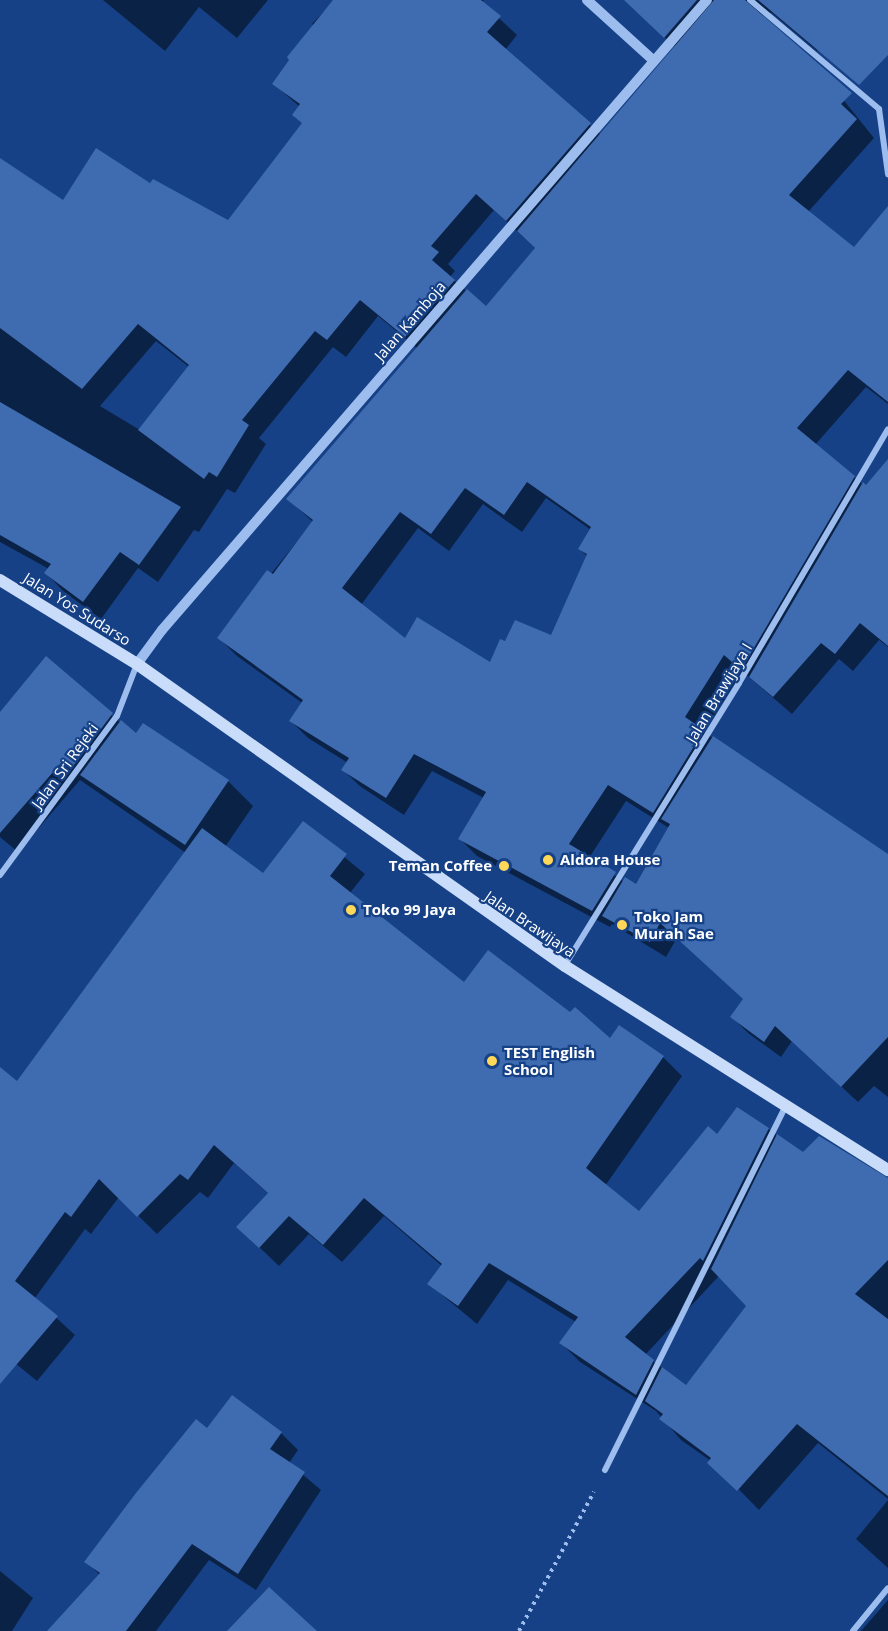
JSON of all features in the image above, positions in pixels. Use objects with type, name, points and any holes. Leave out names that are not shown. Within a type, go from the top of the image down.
[{"type":"main road","name":"Jalan Yos Sudarso","points":[[0,580],[137,664]]},
{"type":"main road","name":"Jalan Brawijaya","points":[[137,664],[565,966],[888,1170]]},
{"type":"street","points":[[587,0],[653,60]]},
{"type":"street","name":"Jalan Kamboja","points":[[137,664],[162,630],[707,0]]},
{"type":"street","points":[[750,0],[879,109],[888,174]]},
{"type":"street","name":"Jalan Brawijaya I","points":[[565,966],[739,683],[888,429]]},
{"type":"street","name":"Jalan Sri Rejeki","points":[[0,875],[117,716],[137,664]]},
{"type":"street","points":[[605,1470],[786,1104]]},
{"type":"street","points":[[853,1631],[888,1588]]},
{"type":"path","points":[[519,1631],[605,1470]]},
{"type":"building","points":[[333,0],[481,0],[501,16],[487,32],[591,123],[506,221],[476,194],[431,246],[439,252],[432,260],[455,280],[405,337],[360,300],[327,340],[315,331],[242,420],[249,425],[217,477],[209,472],[204,479],[138,430],[189,365],[138,324],[82,389],[0,328],[0,158],[63,200],[96,148],[150,183],[153,179],[228,220],[302,123],[292,115],[300,104],[272,84],[289,60],[287,57]]},
{"type":"building","points":[[624,0],[697,0],[664,38]]},
{"type":"building","points":[[714,0],[745,0],[852,93],[841,104],[857,119],[789,195],[854,247],[888,206],[888,402],[848,370],[797,428],[855,476],[741,670],[724,655],[685,717],[704,730],[653,813],[608,785],[569,844],[616,872],[592,911],[458,839],[486,792],[414,754],[386,798],[341,770],[349,758],[289,721],[303,700],[217,638],[267,570],[273,574],[313,520],[286,499],[467,289],[486,306],[535,248],[517,231]],"holes":[[[527,482],[591,527],[578,549],[587,554],[551,635],[515,620],[505,641],[500,639],[490,662],[417,617],[405,638],[342,588],[400,512],[431,534],[465,488],[504,515]]]},
{"type":"building","points":[[758,0],[888,0],[888,55],[859,85]]},
{"type":"building","points":[[0,402],[181,507],[139,565],[120,552],[83,602],[44,573],[51,564],[0,535]]},
{"type":"building","points":[[888,459],[888,646],[860,623],[835,654],[821,643],[773,697],[749,677],[863,482],[866,485]]},
{"type":"building","points":[[46,656],[113,713],[71,769],[61,763],[0,833],[0,712]]},
{"type":"building","points":[[121,720],[136,733],[143,723],[229,780],[185,845],[80,775]]},
{"type":"building","points":[[713,736],[888,854],[888,1037],[841,1087],[775,1026],[764,1042],[730,1017],[743,999],[660,923],[650,942],[602,916],[625,877],[636,884],[670,824],[661,819]]},
{"type":"building","points":[[303,821],[347,854],[330,876],[464,982],[488,950],[570,1012],[575,1007],[610,1038],[619,1025],[664,1056],[586,1168],[639,1211],[708,1126],[717,1134],[737,1107],[769,1128],[703,1261],[700,1258],[625,1337],[654,1360],[636,1395],[559,1343],[578,1317],[489,1263],[458,1306],[427,1284],[442,1264],[364,1198],[323,1245],[289,1216],[259,1248],[236,1227],[268,1193],[214,1145],[188,1180],[180,1174],[137,1217],[99,1179],[71,1217],[65,1212],[15,1281],[58,1316],[0,1384],[0,1067],[17,1081],[202,828],[263,873]]},
{"type":"building","points":[[777,1134],[803,1152],[819,1136],[888,1178],[888,1260],[855,1294],[888,1319],[888,1496],[797,1424],[737,1491],[707,1463],[711,1458],[659,1419],[663,1414],[645,1401],[662,1367],[686,1385],[746,1306],[711,1269]]},
{"type":"building","points":[[232,1395],[282,1432],[270,1449],[305,1472],[238,1574],[192,1544],[126,1631],[47,1631],[100,1573],[84,1562],[136,1493],[196,1419],[207,1428]]},
{"type":"building","points":[[269,1587],[317,1631],[227,1631]]},
{"type":"place","name":"Aldora House","points":[[548,860]]},
{"type":"place","name":"Teman Coffee","points":[[504,866]]},
{"type":"place","name":"Toko 99 Jaya","points":[[351,910]]},
{"type":"place","name":"Toko Jam Murah Sae","points":[[622,925]]},
{"type":"place","name":"TEST English School","points":[[492,1061]]}]
